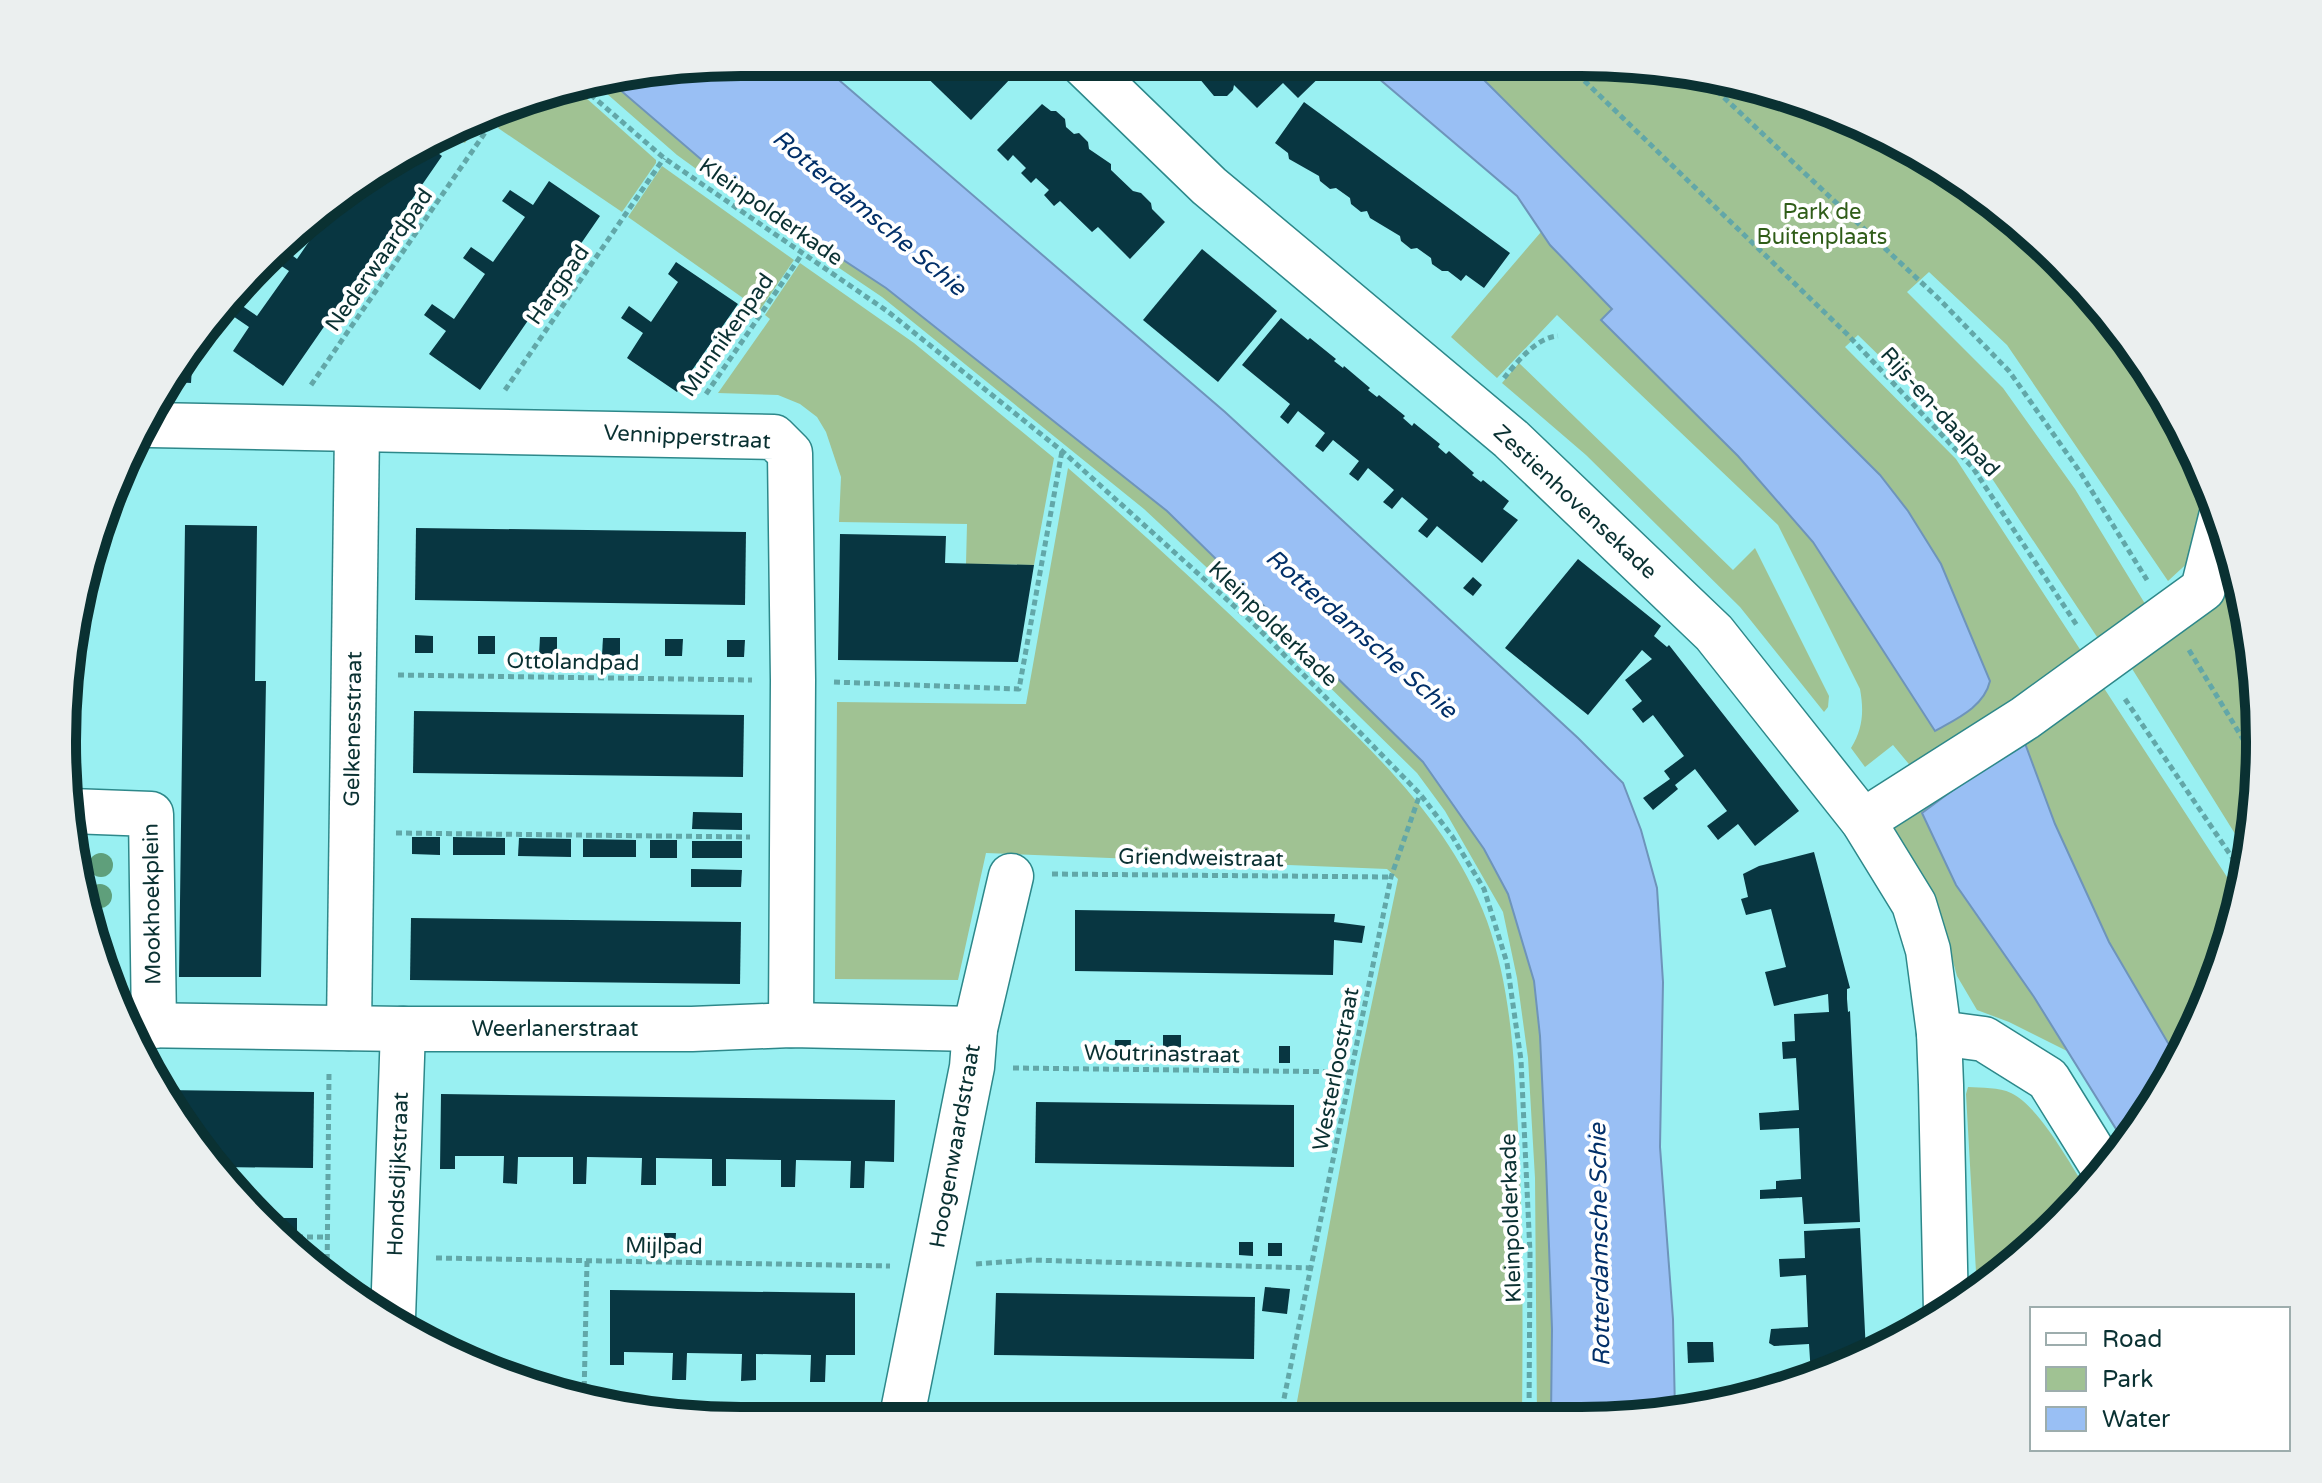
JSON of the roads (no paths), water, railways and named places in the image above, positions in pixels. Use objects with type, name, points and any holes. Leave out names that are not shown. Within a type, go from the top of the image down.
[{"type":"street","name":"Zestienhovensekade","points":[[1095,76],[1209,186],[1511,439],[1714,633],[1863,821],[1914,904],[1928,950],[1939,1033],[1946,1298]]},
{"type":"street","name":"Vennipperstraat","points":[[156,425],[774,437],[790,453],[793,680],[791,1025]]},
{"type":"street","name":"Gelkenesstraat","points":[[339,1028],[353,675],[357,430]]},
{"type":"street","points":[[1863,821],[2025,718],[2203,589],[2215,541]]},
{"type":"street","name":"Mookhoekplein","points":[[80,811],[151,814],[144,1025]]},
{"type":"street","name":"Hoogenwaardstraat","points":[[904,1407],[1011,876]]},
{"type":"street","name":"Weerlanerstraat","points":[[144,1025],[403,1029],[692,1029],[791,1025],[974,1048]]},
{"type":"street","name":"Hondsdijkstraat","points":[[393,1308],[403,1029]]},
{"type":"street","points":[[1939,1033],[1984,1039],[2048,1079],[2098,1159]]},
{"type":"water","name":"Rotterdamsche Schie","points":[[834,76],[1225,412],[1623,783],[1641,830],[1657,888],[1663,982],[1660,1147],[1673,1319],[1675,1400],[1624,1406],[1551,1407],[1552,1329],[1546,1163],[1534,981],[1508,894],[1484,849],[1423,762],[1167,511],[886,288],[738,191],[618,88],[698,77]]},
{"type":"water","points":[[1376,76],[1480,76],[1880,475],[1908,511],[1941,564],[1990,681],[1975,705],[1935,731],[1813,542],[1738,456],[1601,320],[1612,309],[1550,245],[1517,196]]},
{"type":"water","points":[[2023,738],[2055,824],[2109,942],[2168,1043],[2172,1045],[2118,1133],[2034,997],[1956,885],[1922,813]]},
{"type":"park label","name":"Park de Buitenplaats","points":[[1822,224]]}]
